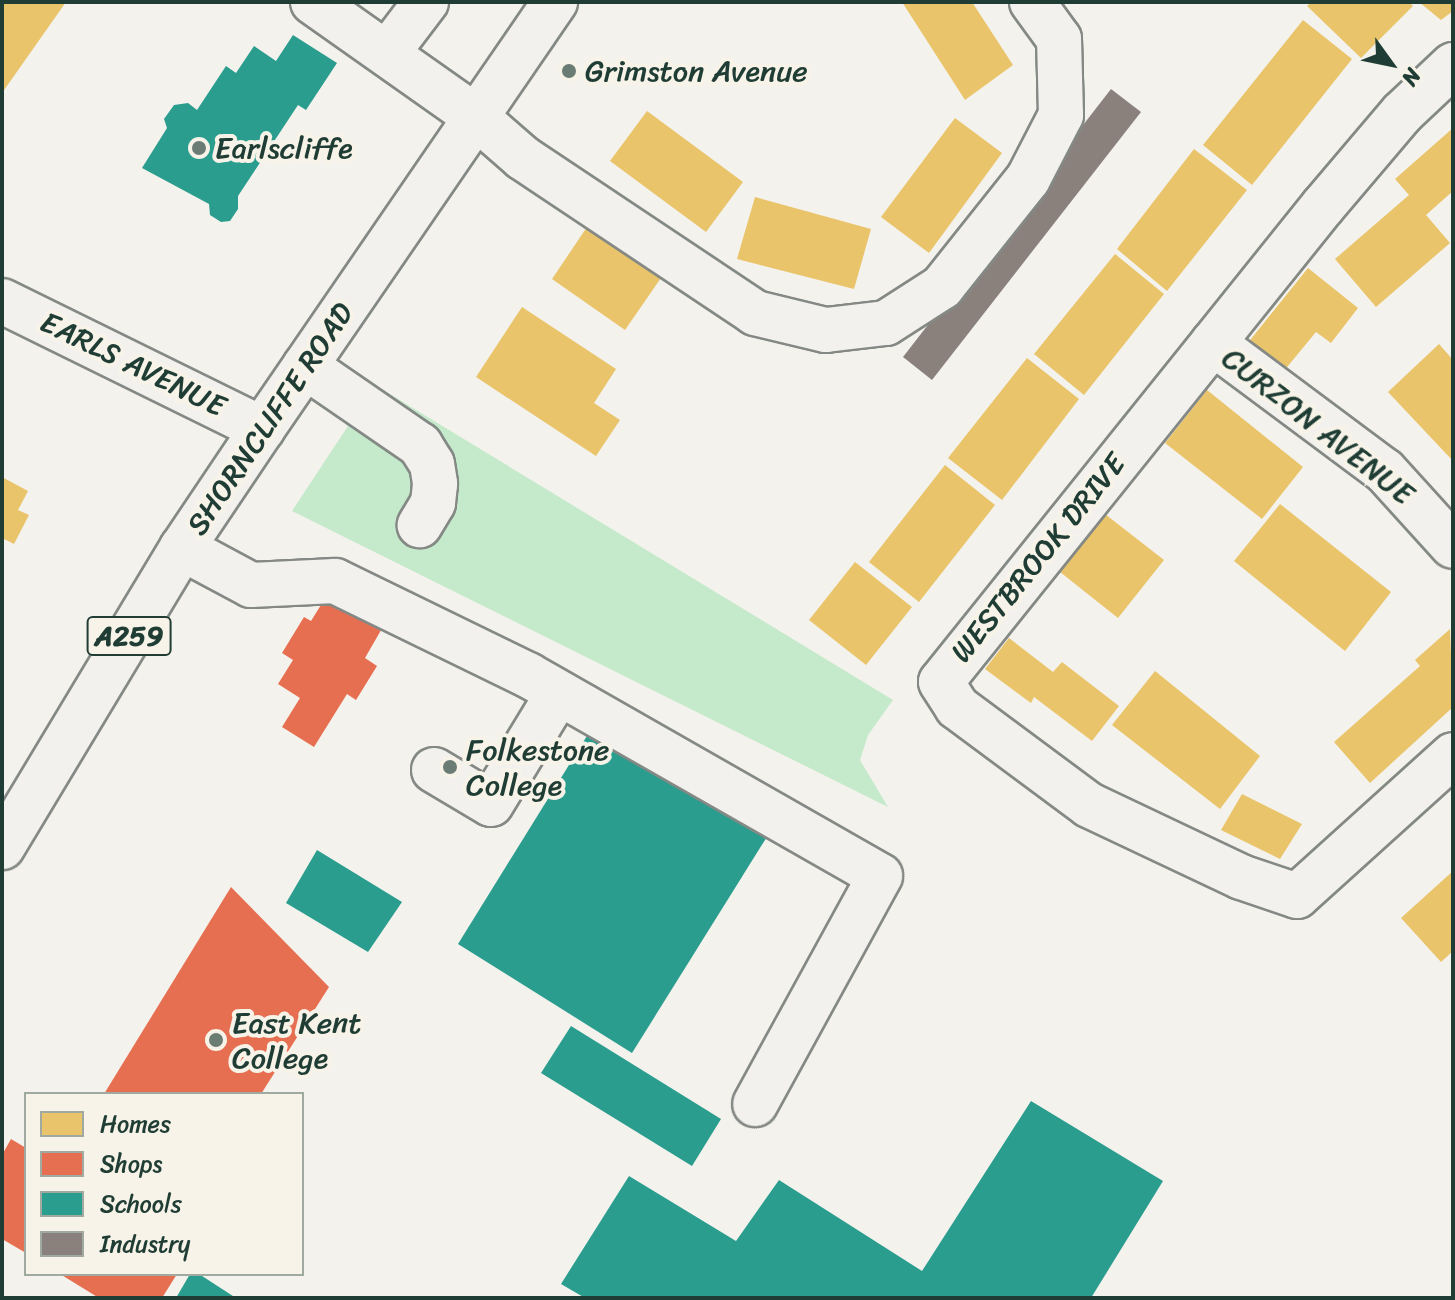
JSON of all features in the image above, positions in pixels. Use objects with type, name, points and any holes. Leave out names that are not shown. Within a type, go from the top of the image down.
[{"type":"main road","points":[[313,2],[476,117],[523,158],[755,313],[826,330],[886,323],[942,287],[1028,179],[1061,115],[1059,39],[1032,2]]},
{"type":"main road","points":[[388,52],[426,2]]},
{"type":"main road","name":"SHORNCLIFFE ROAD","points":[[2,847],[182,548],[555,2]]},
{"type":"main road","name":"WESTBROOK DRIVE","points":[[1453,65],[1402,113],[941,682],[957,707],[1089,805],[1241,877],[1297,896],[1453,755]]},
{"type":"main road","name":"EARLS AVENUE","points":[[2,301],[262,429]]},
{"type":"main road","name":"CURZON AVENUE","points":[[1213,343],[1385,471],[1453,546]]},
{"type":"main road","points":[[305,366],[420,445],[432,464],[435,484],[433,503],[420,525]]},
{"type":"main road","points":[[182,548],[251,585],[335,581],[558,694],[880,876],[755,1104]]},
{"type":"main road","points":[[434,770],[491,804],[558,694]]},
{"type":"green space","points":[[375,385],[893,700],[868,735],[860,760],[888,807],[292,511]]},
{"type":"building: Homes","points":[[2,2],[66,2],[2,93]]},
{"type":"building: Homes","points":[[902,2],[972,2],[1013,65],[965,100]]},
{"type":"building: Homes","points":[[1312,2],[1409,2],[1413,6],[1361,58],[1307,6]]},
{"type":"building: Homes","points":[[1419,2],[1453,2],[1453,11],[1441,20]]},
{"type":"building: Homes","points":[[1303,20],[1352,59],[1252,185],[1203,145]]},
{"type":"building: Homes","points":[[647,111],[743,182],[706,232],[610,161]]},
{"type":"building: Homes","points":[[955,118],[1002,153],[929,253],[881,217]]},
{"type":"building: Homes","points":[[1453,128],[1453,191],[1426,215],[1450,243],[1376,307],[1335,259],[1409,195],[1395,179]]},
{"type":"building: Homes","points":[[1194,149],[1247,190],[1167,291],[1117,249]]},
{"type":"building: Homes","points":[[755,197],[871,229],[854,289],[737,259]]},
{"type":"building: Homes","points":[[589,224],[663,275],[625,330],[552,279]]},
{"type":"building: Homes","points":[[1115,254],[1164,294],[1084,395],[1034,354]]},
{"type":"building: Homes","points":[[1308,268],[1358,308],[1331,343],[1316,332],[1278,378],[1243,349]]},
{"type":"building: Homes","points":[[522,307],[616,369],[594,403],[620,420],[596,456],[476,377]]},
{"type":"building: Homes","points":[[1439,344],[1453,360],[1453,461],[1388,392]]},
{"type":"building: Homes","points":[[1027,358],[1079,399],[1002,500],[948,458]]},
{"type":"building: Homes","points":[[1207,390],[1303,467],[1262,519],[1165,443]]},
{"type":"building: Homes","points":[[945,465],[995,505],[919,602],[869,562]]},
{"type":"building: Homes","points":[[2,477],[28,491],[18,510],[29,515],[14,544],[2,538]]},
{"type":"building: Homes","points":[[1280,504],[1391,592],[1345,651],[1234,561]]},
{"type":"building: Homes","points":[[1105,514],[1164,560],[1118,618],[1060,572]]},
{"type":"building: Homes","points":[[855,562],[912,607],[866,665],[809,620]]},
{"type":"building: Homes","points":[[1450,629],[1453,707],[1370,783],[1334,742],[1420,666],[1415,660]]},
{"type":"building: Homes","points":[[1009,638],[1053,672],[1062,662],[1119,706],[1092,741],[1034,697],[1031,703],[985,669]]},
{"type":"building: Homes","points":[[1155,671],[1260,756],[1220,809],[1112,725]]},
{"type":"building: Homes","points":[[1242,794],[1302,824],[1280,859],[1221,830]]},
{"type":"building: Homes","points":[[1453,871],[1453,951],[1441,962],[1401,918]]},
{"type":"building: Shops","points":[[329,592],[384,625],[365,658],[377,666],[356,700],[347,694],[314,747],[282,727],[300,698],[278,684],[293,660],[282,653],[304,617],[311,621]]},
{"type":"building: Shops","name":"East Kent College","points":[[231,887],[329,987],[262,1092],[105,1092]]},
{"type":"building: Shops","points":[[11,1139],[24,1147],[24,1252],[2,1239],[2,1155]]},
{"type":"building: Shops","points":[[63,1276],[176,1276],[162,1298],[99,1298]]},
{"type":"building: Schools","name":"Earlscliffe","points":[[293,35],[337,63],[306,110],[298,105],[238,196],[238,209],[230,221],[221,222],[210,215],[209,204],[142,168],[167,128],[164,119],[174,105],[188,103],[197,110],[226,66],[236,73],[254,46],[276,61]]},
{"type":"building: Schools","points":[[595,723],[770,832],[632,1053],[458,944]]},
{"type":"building: Schools","points":[[317,850],[402,902],[368,952],[286,903]]},
{"type":"building: Schools","points":[[571,1026],[721,1119],[692,1166],[541,1073]]},
{"type":"building: Schools","points":[[1031,1101],[1163,1181],[1091,1298],[585,1298],[561,1284],[629,1176],[736,1241],[779,1180],[922,1271]]},
{"type":"building: Schools","points":[[189,1276],[202,1276],[236,1298],[176,1298]]},
{"type":"building: Industry","points":[[1111,89],[1141,112],[932,380],[903,357]]},
{"type":"place","name":"Grimston Avenue","points":[[569,71]]},
{"type":"place","name":"Earlscliffe","points":[[199,148]]},
{"type":"place","name":"Folkestone College","points":[[450,767]]},
{"type":"place","name":"East Kent College","points":[[216,1040]]}]
